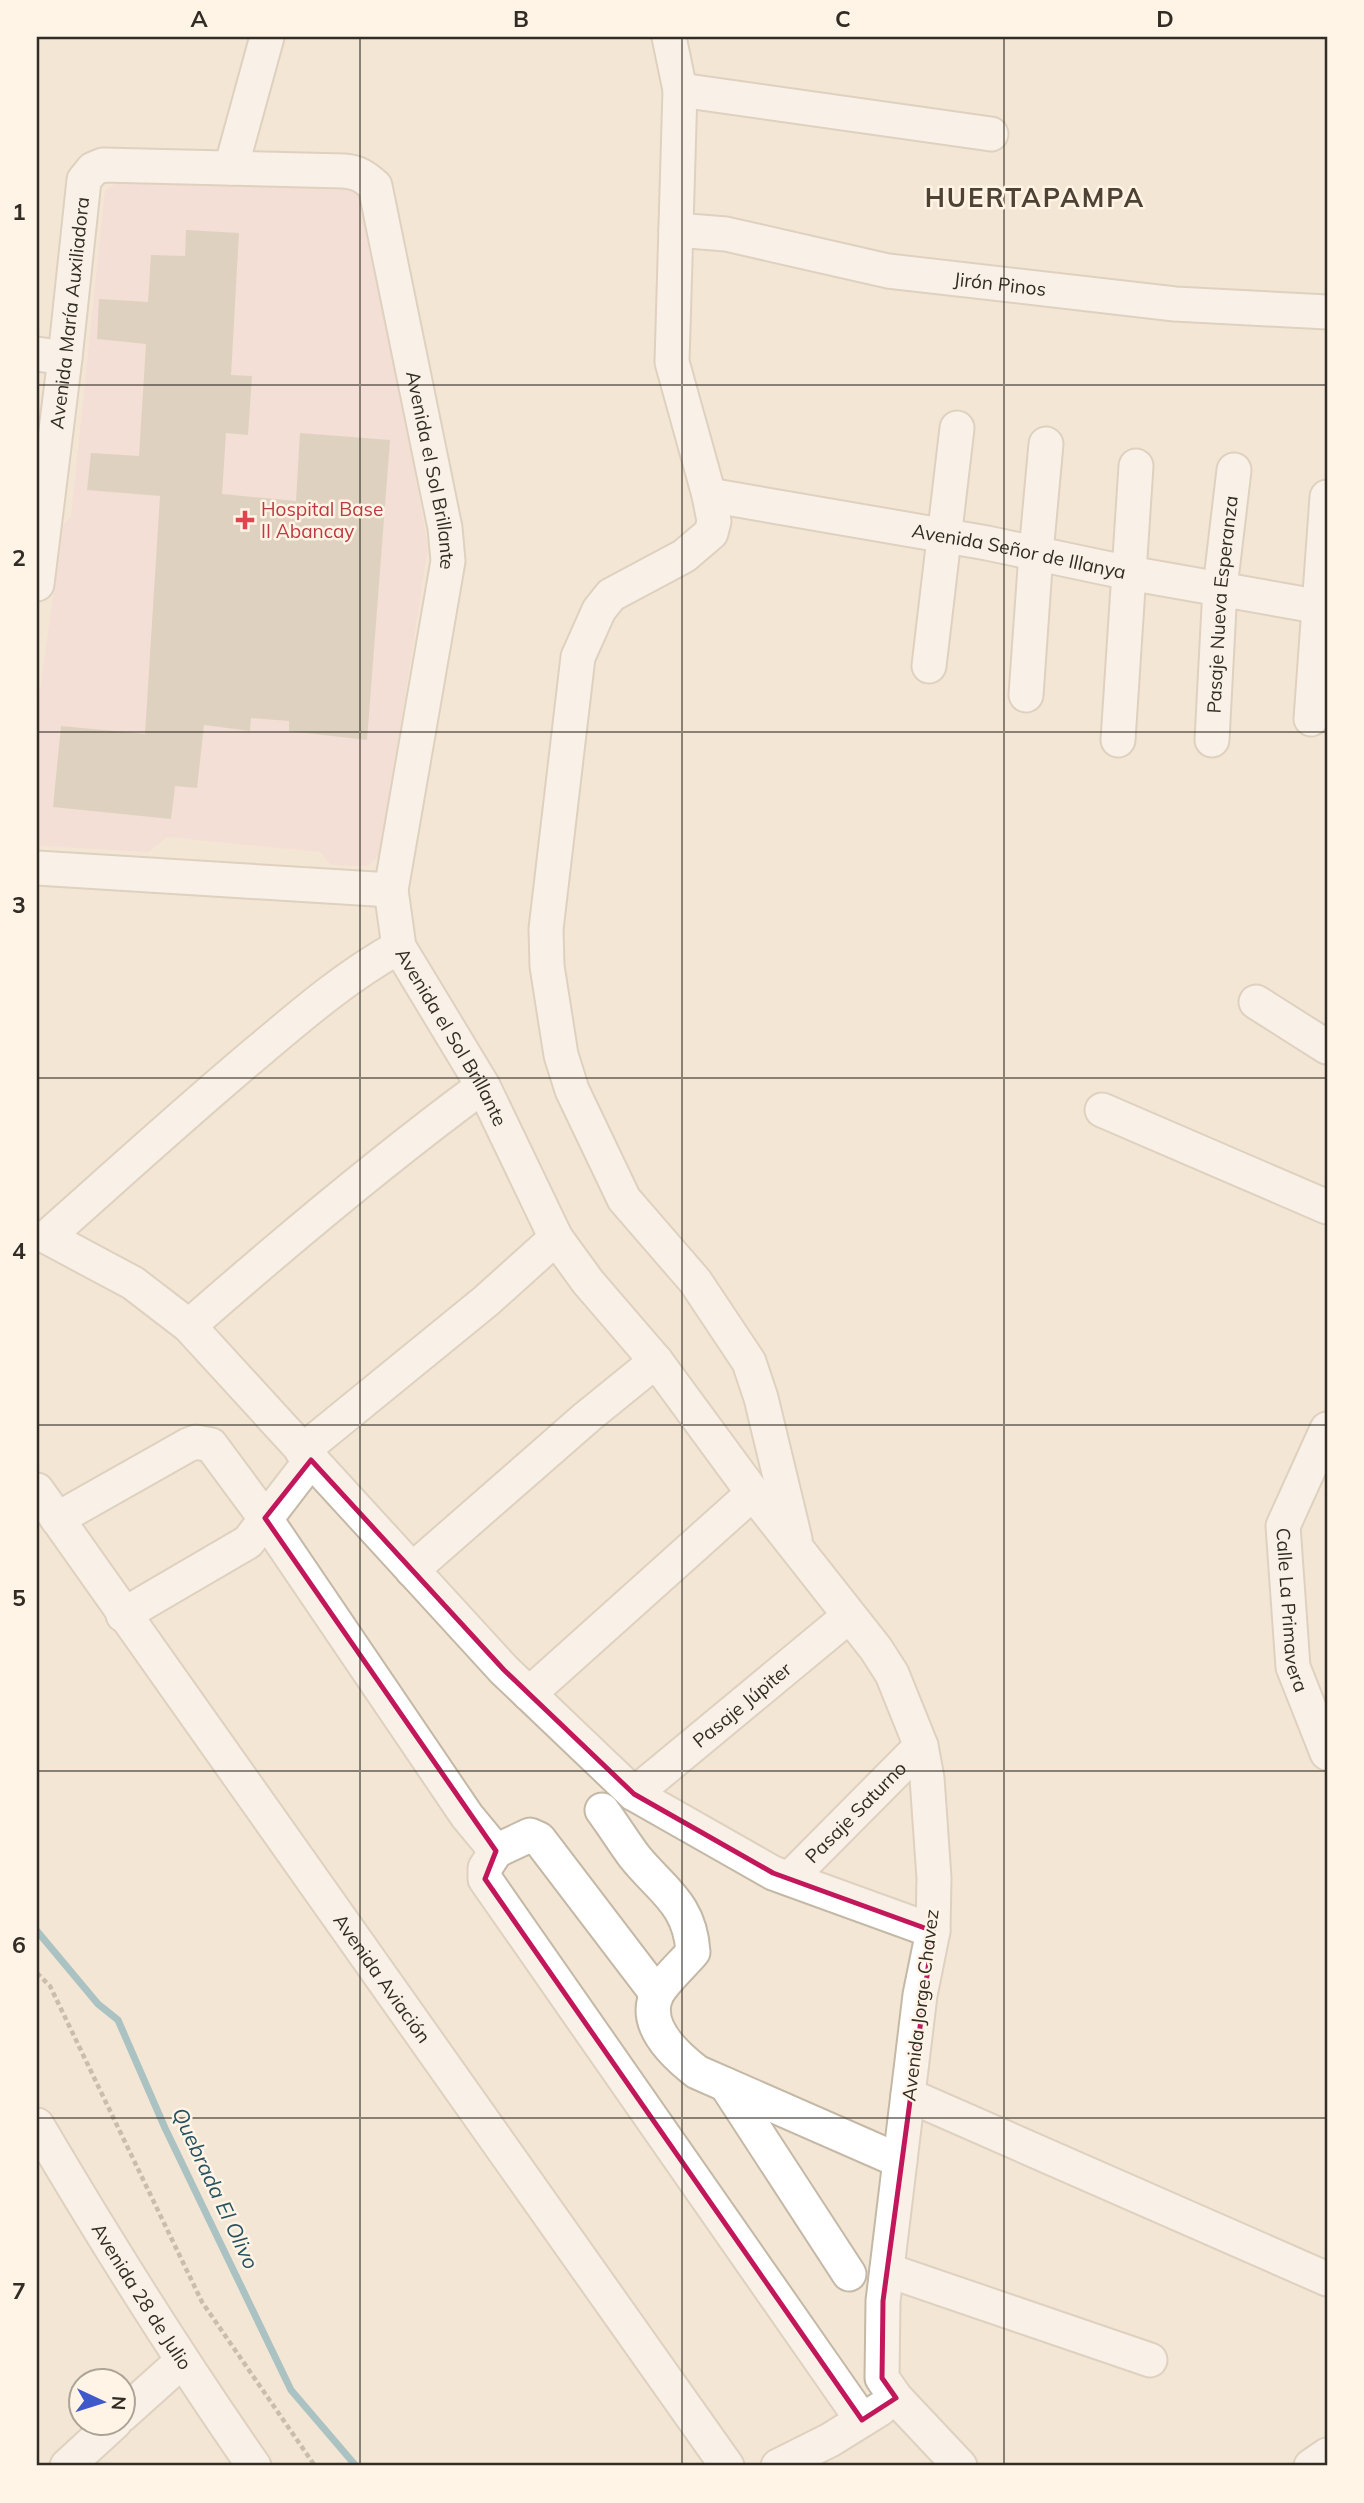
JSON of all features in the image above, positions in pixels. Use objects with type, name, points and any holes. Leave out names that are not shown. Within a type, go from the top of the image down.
[{"type":"street","points":[[231,168],[267,37]]},
{"type":"street","points":[[669,37],[680,90],[672,362],[714,521],[711,533],[684,556],[611,595],[599,610],[579,657],[545,929],[547,965],[561,1055],[572,1090],[624,1199],[695,1281],[749,1362],[761,1398],[798,1552]]},
{"type":"street","points":[[680,90],[990,134]]},
{"type":"street","name":"Avenida María Auxiliadora","points":[[37,584],[51,356],[84,180],[93,169],[103,165],[231,168]]},
{"type":"street","name":"Avenida el Sol Brillante","points":[[231,168],[355,172],[375,186],[445,528],[448,561],[391,890],[399,947],[484,1086],[556,1237],[588,1282],[656,1361],[798,1552]]},
{"type":"street","name":"Jirón Pinos","points":[[676,230],[726,234],[888,271],[1175,304],[1327,312]]},
{"type":"street","points":[[929,666],[957,428]]},
{"type":"street","points":[[1026,695],[1046,444]]},
{"type":"street","points":[[1118,740],[1136,466]]},
{"type":"street","name":"Pasaje Nueva Esperanza","points":[[1212,740],[1220,588],[1234,470]]},
{"type":"street","name":"Avenida Señor de Illanya","points":[[709,495],[944,536],[1324,608]]},
{"type":"street","points":[[1311,719],[1324,608],[1327,497]]},
{"type":"street","points":[[37,868],[391,890]]},
{"type":"street","points":[[399,947],[354,974],[323,997],[204,1097],[47,1237],[50,1255],[133,1283],[189,1326],[503,1670],[634,1794],[773,1872],[933,1931]]},
{"type":"street","points":[[1256,1002],[1327,1047]]},
{"type":"street","points":[[189,1326],[323,1210],[484,1086]]},
{"type":"street","points":[[1102,1110],[1327,1207]]},
{"type":"street","points":[[123,1615],[248,1542],[306,1455],[486,1301],[556,1237]]},
{"type":"street","points":[[412,1570],[587,1417],[656,1361]]},
{"type":"street","name":"Calle La Primavera","points":[[1327,1429],[1283,1526],[1293,1667],[1327,1753]]},
{"type":"street","points":[[57,1519],[196,1442],[211,1445],[265,1518],[467,1816],[496,1851]]},
{"type":"street","name":"Avenida Aviación","points":[[37,1490],[727,2466]]},
{"type":"street","points":[[529,1694],[753,1493]]},
{"type":"street","name":"Avenida Jorge Chavez","points":[[798,1552],[892,1674],[921,1745],[927,1778],[934,1878],[933,1931],[920,1995],[883,2301],[882,2378],[896,2398],[960,2466]]},
{"type":"street","name":"Pasaje Júpiter","points":[[634,1794],[849,1616]]},
{"type":"street","name":"Pasaje Saturno","points":[[790,1878],[921,1745]]},
{"type":"street","points":[[602,1810],[635,1856],[682,1909],[692,1931],[693,1952],[657,1994],[653,2015],[660,2035],[678,2058],[696,2072],[900,2161]]},
{"type":"street","points":[[657,1994],[537,1837],[530,1835],[496,1851],[485,1868],[485,1879],[862,2420]]},
{"type":"street","points":[[726,2085],[849,2274]]},
{"type":"street","points":[[908,2095],[1327,2279]]},
{"type":"street","name":"Avenida 28 de Julio","points":[[37,2125],[181,2362],[254,2466]]},
{"type":"street","points":[[887,2270],[1150,2360]]},
{"type":"street","points":[[136,2402],[181,2362]]},
{"type":"street","points":[[778,2466],[830,2440],[896,2398]]},
{"type":"street","points":[[67,2466],[100,2436]]},
{"type":"street","points":[[1311,2466],[1327,2455]]},
{"type":"path","points":[[37,1973],[50,1986],[202,2302],[315,2466]]},
{"type":"highlighted area","points":[[311,1460],[504,1670],[634,1794],[773,1873],[933,1931],[883,2301],[882,2378],[896,2398],[862,2420],[485,1879],[496,1851],[265,1518]]},
{"type":"shaded area","name":"Hospital Base II Abancay","points":[[127,175],[346,183],[365,197],[428,547],[381,854],[367,866],[331,865],[320,852],[167,837],[149,852],[40,846],[37,842],[37,712],[63,525],[71,516],[105,191]]},
{"type":"building","points":[[186,230],[239,233],[231,375],[252,376],[248,435],[226,433],[222,494],[296,501],[300,433],[390,440],[367,740],[289,731],[289,721],[251,718],[250,731],[204,725],[197,788],[175,786],[171,819],[53,807],[61,726],[145,734],[160,496],[87,490],[91,453],[139,456],[146,344],[97,339],[99,299],[148,302],[151,255],[185,256]]},
{"type":"waterway","name":"Quebrada El Olivo","points":[[37,1931],[98,2004],[118,2020],[165,2128],[291,2390],[356,2466]]},
{"type":"place","name":"Hospital Base II Abancay","points":[[245,520]]},
{"type":"district","name":"HUERTAPAMPA","points":[[1035,197]]}]
